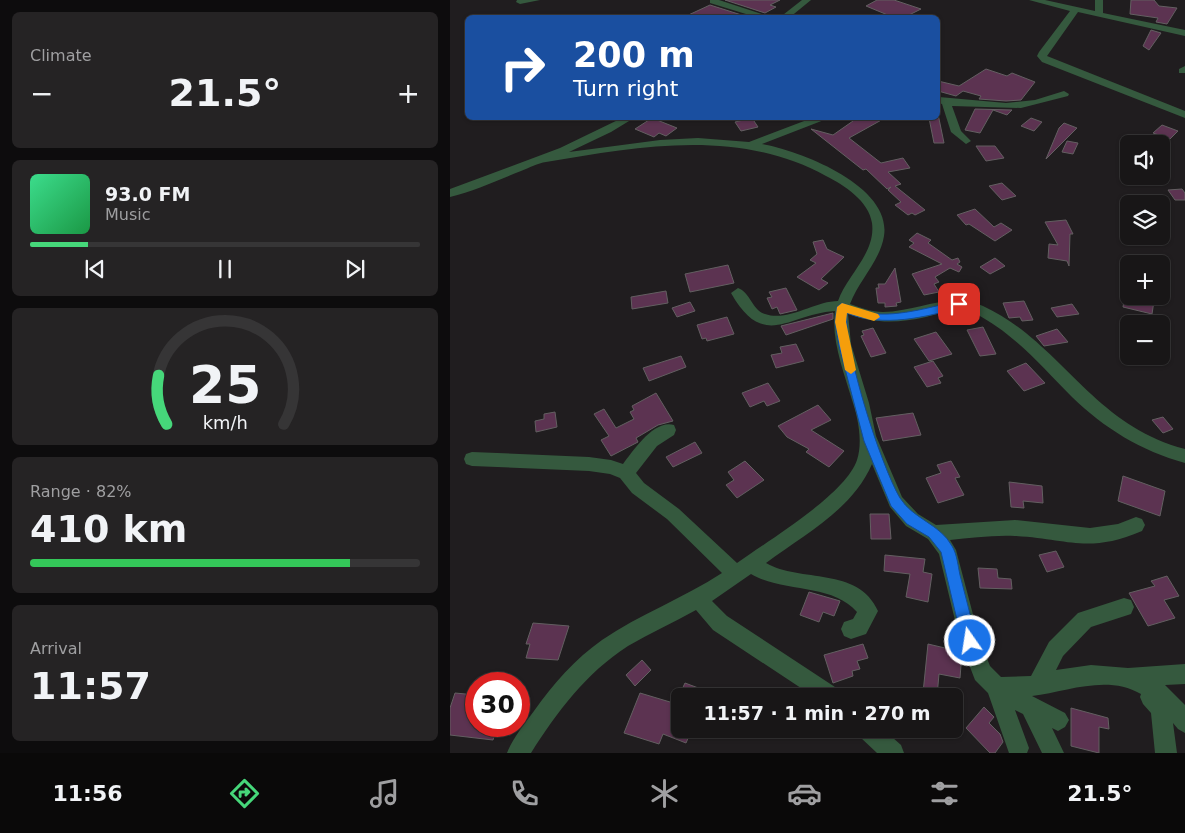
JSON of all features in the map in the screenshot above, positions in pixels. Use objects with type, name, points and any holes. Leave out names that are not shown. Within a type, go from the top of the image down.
[{"type":"street","points":[[520,2],[536,0]]},
{"type":"street","points":[[787,15],[807,0]]},
{"type":"street","points":[[1033,0],[1185,33]]},
{"type":"street","points":[[1099,0],[1099,15]]},
{"type":"street","points":[[713,1],[760,15]]},
{"type":"street","points":[[1075,10],[1044,52],[1042,56],[1044,60],[1185,115]]},
{"type":"street","points":[[966,141],[956,132],[942,101],[1026,106],[1045,102],[1064,94]]},
{"type":"street","points":[[450,193],[547,159],[594,138],[626,120]]},
{"type":"street","points":[[751,145],[815,120]]},
{"type":"street","points":[[547,159],[647,144],[704,140],[751,145],[794,155],[819,165],[849,184],[874,210],[878,235],[866,263],[842,307],[841,322],[844,346],[870,441],[896,502],[912,520],[934,533],[947,550],[970,641],[982,673],[996,686],[1030,708],[1058,720]]},
{"type":"street","points":[[738,293],[752,314],[760,318],[773,320],[826,307],[842,307],[863,315],[877,317],[926,312],[959,304],[980,311],[1022,338],[1093,408],[1127,431],[1167,451],[1185,456]]},
{"type":"street","points":[[626,473],[651,441],[668,430]]},
{"type":"street","points":[[518,753],[548,707],[574,676],[595,657],[650,622],[698,599],[743,569],[844,494],[864,467],[870,441]]},
{"type":"street","points":[[472,459],[611,466],[626,473],[638,488],[743,569],[832,587],[854,595],[868,611],[859,627],[851,629]]},
{"type":"street","points":[[934,533],[1015,528],[1099,538],[1121,532],[1136,524]]},
{"type":"street","points":[[698,599],[720,623],[819,688]]},
{"type":"street","points":[[1037,686],[1056,649],[1084,620],[1124,607]]},
{"type":"street","points":[[996,686],[1013,688],[1037,686],[1072,678],[1105,675],[1131,678],[1185,674]]},
{"type":"street","points":[[1131,678],[1185,705]]},
{"type":"street","points":[[1131,678],[1157,692],[1185,722]]},
{"type":"street","points":[[1131,678],[1161,708],[1166,753]]},
{"type":"street","points":[[996,686],[1018,748]]},
{"type":"street","points":[[1030,708],[1053,753]]},
{"type":"street","points":[[877,738],[893,753]]},
{"type":"building","points":[[725,0],[780,0],[770,5],[776,7],[765,13]]},
{"type":"building","points":[[877,0],[894,0],[921,9],[909,15],[888,15],[866,6]]},
{"type":"building","points":[[1131,0],[1154,0],[1159,6],[1177,8],[1167,24],[1156,22],[1158,18],[1130,14]]},
{"type":"building","points":[[710,5],[742,15],[688,15]]},
{"type":"building","points":[[1151,30],[1161,33],[1149,50],[1143,46]]},
{"type":"building","points":[[986,69],[1007,76],[1012,73],[1035,82],[1021,100],[979,99],[981,96],[963,91],[956,96],[940,92],[940,81],[959,86]]},
{"type":"building","points":[[975,109],[1012,110],[1007,115],[993,110],[980,133],[965,130]]},
{"type":"building","points":[[1031,118],[1042,122],[1034,131],[1021,126]]},
{"type":"building","points":[[649,120],[657,120],[677,128],[666,136],[659,133],[654,137],[635,129]]},
{"type":"building","points":[[753,120],[758,127],[741,131],[735,122]]},
{"type":"building","points":[[850,120],[881,120],[849,138],[881,163],[903,158],[910,168],[888,172],[901,184],[895,186],[925,210],[915,215],[912,213],[908,215],[895,205],[901,202],[888,190],[891,187],[887,189],[866,169],[863,170],[811,129],[833,135],[853,121]]},
{"type":"building","points":[[929,120],[939,120],[944,143],[934,143]]},
{"type":"building","points":[[1064,123],[1077,128],[1046,159],[1059,128]]},
{"type":"building","points":[[1162,125],[1178,131],[1170,139],[1170,135],[1153,133]]},
{"type":"building","points":[[1067,141],[1078,143],[1073,154],[1062,152]]},
{"type":"building","points":[[976,146],[995,146],[1004,158],[986,161]]},
{"type":"building","points":[[1002,183],[1016,196],[1002,200],[989,186]]},
{"type":"building","points":[[1182,189],[1185,193],[1185,200],[1175,200],[1168,190]]},
{"type":"building","points":[[975,209],[994,227],[1001,223],[1012,230],[995,241],[969,224],[966,225],[957,215]]},
{"type":"building","points":[[1066,220],[1073,234],[1070,234],[1069,266],[1067,261],[1048,258],[1049,244],[1058,245],[1045,222]]},
{"type":"building","points":[[917,233],[931,240],[928,243],[952,260],[958,258],[960,262],[957,264],[962,267],[959,272],[950,268],[935,277],[939,282],[934,284],[939,292],[924,295],[912,274],[942,264],[909,247],[914,243],[909,240]]},
{"type":"building","points":[[823,240],[827,249],[844,257],[821,279],[828,283],[819,290],[797,277],[816,263],[810,260],[817,254],[813,242]]},
{"type":"building","points":[[995,258],[1005,266],[990,274],[980,267]]},
{"type":"building","points":[[728,265],[734,283],[690,292],[685,274]]},
{"type":"building","points":[[895,268],[901,302],[896,303],[897,306],[885,307],[885,303],[878,303],[876,288],[879,288],[878,284],[885,284]]},
{"type":"building","points":[[786,288],[797,310],[780,314],[777,307],[772,309],[767,298],[772,297],[769,292]]},
{"type":"building","points":[[666,291],[668,303],[632,309],[631,297]]},
{"type":"building","points":[[1024,301],[1033,320],[1022,321],[1020,317],[1009,318],[1003,303]]},
{"type":"building","points":[[690,302],[695,311],[677,317],[672,308]]},
{"type":"building","points":[[1072,304],[1079,314],[1057,317],[1051,308]]},
{"type":"building","points":[[1123,305],[1153,305],[1152,314],[1123,307]]},
{"type":"building","points":[[833,313],[833,319],[786,335],[781,326]]},
{"type":"building","points":[[727,317],[734,334],[707,341],[706,338],[702,339],[697,325]]},
{"type":"building","points":[[983,327],[996,354],[980,356],[967,330]]},
{"type":"building","points":[[873,328],[886,353],[871,357],[861,336],[864,335],[862,331]]},
{"type":"building","points":[[1057,329],[1068,342],[1044,346],[1036,336]]},
{"type":"building","points":[[936,332],[952,354],[929,361],[914,339]]},
{"type":"building","points":[[796,344],[804,361],[776,368],[771,355],[782,353],[780,347]]},
{"type":"building","points":[[681,356],[686,367],[649,381],[643,368]]},
{"type":"building","points":[[933,361],[943,376],[938,378],[941,383],[927,387],[914,367]]},
{"type":"building","points":[[1026,363],[1045,383],[1024,391],[1007,371]]},
{"type":"building","points":[[768,383],[780,401],[767,406],[764,401],[750,407],[742,393]]},
{"type":"building","points":[[656,393],[673,421],[658,425],[636,438],[638,442],[611,456],[601,440],[609,436],[594,414],[604,409],[616,428],[634,419],[630,412],[634,410],[632,406]]},
{"type":"building","points":[[818,405],[831,420],[811,430],[844,451],[829,467],[806,452],[809,449],[787,437],[778,426]]},
{"type":"building","points":[[555,412],[557,427],[536,432],[535,421],[544,419],[544,414]]},
{"type":"building","points":[[913,413],[921,435],[883,441],[876,418]]},
{"type":"building","points":[[1163,417],[1173,429],[1163,433],[1152,420]]},
{"type":"building","points":[[695,442],[702,453],[673,467],[666,457]]},
{"type":"building","points":[[745,461],[764,480],[737,498],[726,485],[734,480],[728,472]]},
{"type":"building","points":[[951,461],[960,477],[955,478],[964,495],[938,503],[926,478],[941,473],[937,465]]},
{"type":"building","points":[[1123,476],[1165,491],[1160,516],[1118,501]]},
{"type":"building","points":[[1009,482],[1042,486],[1043,503],[1023,501],[1024,508],[1011,507]]},
{"type":"building","points":[[870,514],[889,514],[891,539],[871,539]]},
{"type":"building","points":[[1056,551],[1064,567],[1047,572],[1039,555]]},
{"type":"building","points":[[885,555],[925,559],[923,572],[932,574],[928,602],[906,597],[910,574],[884,571]]},
{"type":"building","points":[[978,568],[997,569],[998,578],[1011,579],[1012,589],[980,588]]},
{"type":"building","points":[[1167,576],[1179,596],[1164,600],[1175,618],[1148,626],[1129,593],[1155,586],[1151,581]]},
{"type":"building","points":[[809,592],[840,601],[834,616],[823,612],[819,622],[800,615]]},
{"type":"building","points":[[533,623],[569,626],[558,660],[526,658],[530,644],[526,644]]},
{"type":"building","points":[[863,644],[868,658],[857,661],[860,669],[852,671],[853,676],[833,683],[824,655]]},
{"type":"building","points":[[928,644],[962,652],[960,678],[939,674],[938,688],[924,688]]},
{"type":"building","points":[[642,660],[651,670],[635,686],[626,675]]},
{"type":"building","points":[[685,683],[698,688],[683,688]]},
{"type":"building","points":[[455,693],[465,694],[465,737],[450,735],[450,708]]},
{"type":"building","points":[[640,693],[671,702],[671,737],[663,734],[659,744],[624,733]]},
{"type":"building","points":[[984,707],[994,717],[989,723],[1000,734],[1003,742],[995,753],[990,753],[966,728]]},
{"type":"building","points":[[1071,708],[1108,718],[1109,729],[1099,727],[1099,753],[1071,746]]},
{"type":"building","points":[[467,737],[494,737],[493,740]]},
{"type":"building","points":[[673,738],[688,738],[686,743]]},
{"type":"slow traffic","points":[[851,370],[844,346],[841,322],[842,307],[874,317]]},
{"type":"route","points":[[959,304],[926,312],[877,317],[863,315],[842,307],[841,322],[844,346],[870,441],[896,502],[912,520],[934,533],[947,550],[956,579],[970,641]]}]
